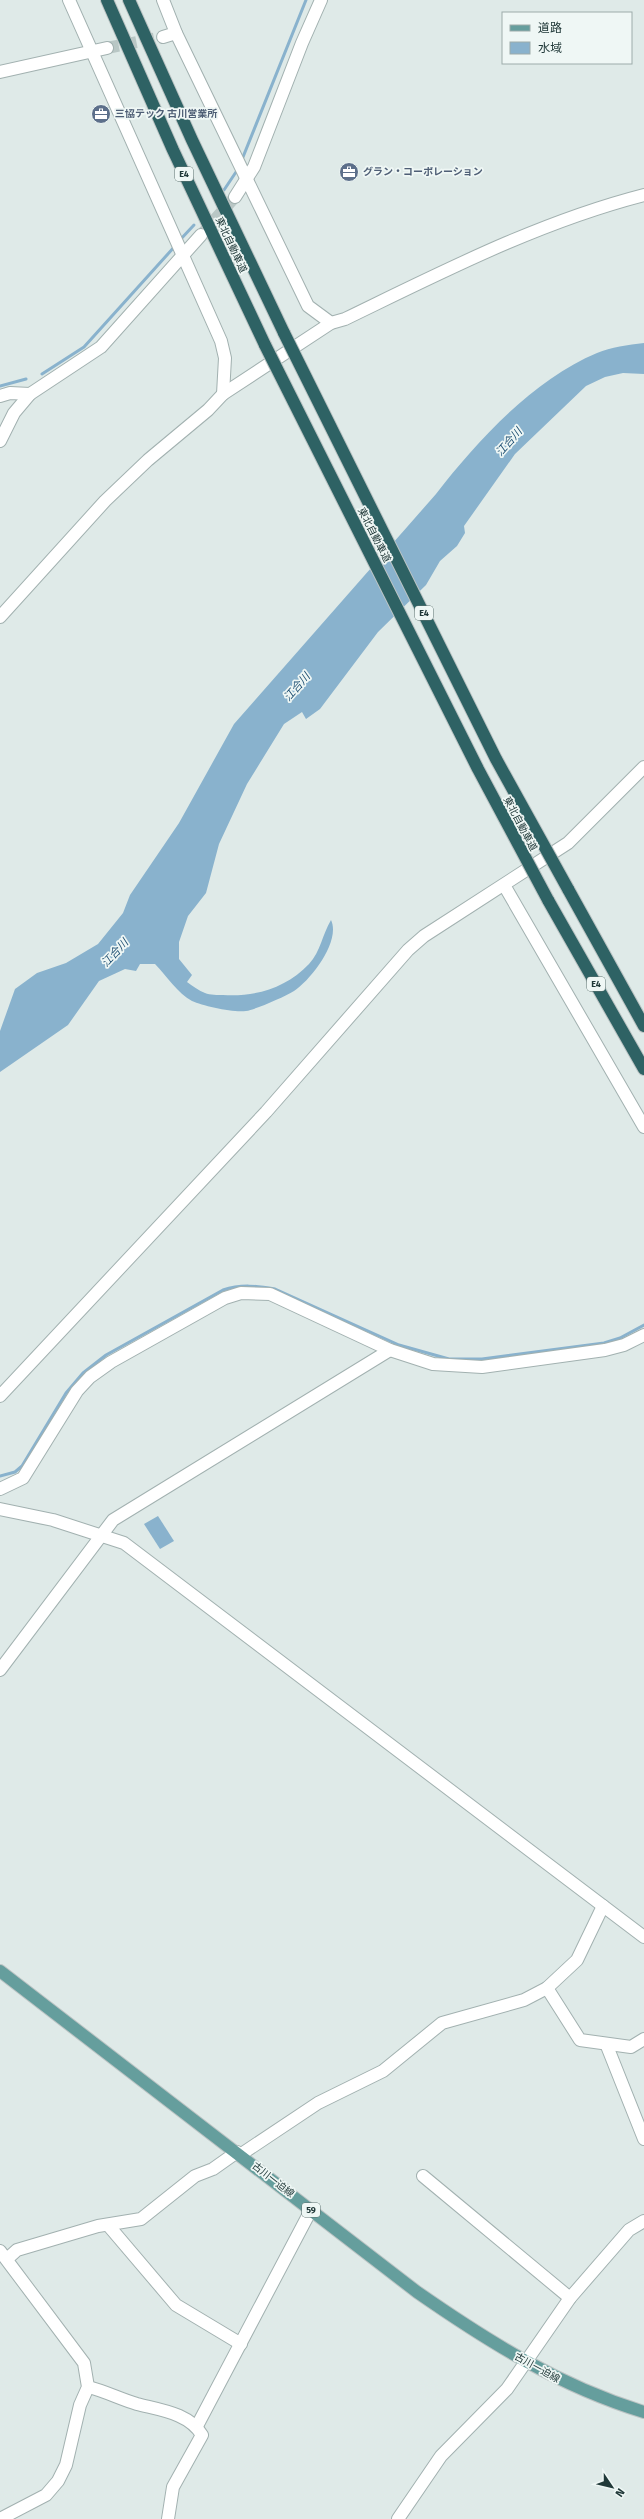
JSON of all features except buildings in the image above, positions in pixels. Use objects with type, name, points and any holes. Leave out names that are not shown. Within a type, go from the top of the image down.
[{"type":"highway","name":"東北自動車道","points":[[107,0],[173,150],[265,345],[478,769],[548,900],[644,1069]]},
{"type":"highway","name":"東北自動車道","points":[[129,0],[192,140],[284,333],[496,759],[644,1026]]},
{"type":"main road","name":"古川一迫線","points":[[0,1971],[417,2292],[467,2327],[526,2363],[564,2382],[644,2412]]},
{"type":"street","points":[[69,0],[221,341],[225,358],[223,394]]},
{"type":"street","points":[[163,0],[176,33],[308,306],[331,323]]},
{"type":"street","points":[[242,171],[254,167],[302,43],[322,0]]},
{"type":"street","points":[[163,36],[176,33]]},
{"type":"street","points":[[0,72],[107,48]]},
{"type":"street","points":[[235,197],[242,171]]},
{"type":"street","points":[[0,617],[105,501],[148,460],[208,410],[223,394],[331,323],[345,319],[496,247],[544,228],[644,195]]},
{"type":"street","points":[[0,441],[14,414],[30,394],[101,347],[180,247],[201,235]]},
{"type":"street","points":[[0,396],[10,393],[30,394]]},
{"type":"street","points":[[0,1396],[266,1112],[408,950],[424,936],[568,843],[644,768]]},
{"type":"street","points":[[504,885],[643,1123]]},
{"type":"street","points":[[0,1489],[23,1478],[69,1402],[90,1377],[111,1362],[225,1298],[241,1293],[270,1294],[390,1350],[433,1364],[482,1367],[605,1350],[624,1344],[644,1335]]},
{"type":"street","points":[[0,1670],[100,1534],[124,1512],[390,1350]]},
{"type":"street","points":[[0,1509],[53,1520],[124,1543],[644,1937]]},
{"type":"street","points":[[0,2519],[46,2495],[58,2481],[66,2465],[80,2405],[88,2387],[84,2363],[3,2255],[108,2225],[141,2219],[195,2176],[213,2169],[239,2154],[318,2103],[383,2071],[442,2023],[472,2013],[512,2004],[547,1988],[577,1960],[603,1906]]},
{"type":"street","points":[[547,1988],[580,2040],[607,2046],[631,2047],[644,2039]]},
{"type":"street","points":[[607,2046],[644,2139]]},
{"type":"street","points":[[423,2176],[570,2298]]},
{"type":"street","points":[[197,2426],[311,2210]]},
{"type":"street","points":[[398,2519],[441,2456],[507,2389],[526,2363],[535,2346],[570,2298],[629,2230],[644,2221]]},
{"type":"street","points":[[108,2225],[176,2305],[241,2344]]},
{"type":"street","points":[[88,2387],[110,2393],[137,2404],[165,2409],[197,2426],[202,2435],[173,2487],[168,2519]]},
{"type":"water","name":"江合川","points":[[644,343],[644,374],[623,373],[605,377],[586,386],[515,454],[464,526],[465,533],[457,546],[440,561],[426,585],[378,632],[320,709],[306,719],[302,712],[284,724],[247,784],[219,844],[206,893],[188,916],[179,942],[179,959],[192,975],[187,982],[198,990],[207,994],[235,995],[259,992],[280,985],[300,972],[309,964],[319,948],[331,920],[333,929],[332,938],[328,949],[316,969],[301,986],[284,996],[257,1008],[246,1011],[234,1011],[211,1007],[192,1001],[177,989],[155,964],[140,964],[136,971],[125,969],[99,981],[68,1025],[0,1072],[0,1031],[15,989],[37,973],[66,963],[98,944],[123,913],[130,895],[179,823],[234,724],[436,494],[470,453],[508,413],[529,395],[574,364],[602,351],[620,346]]},
{"type":"water","points":[[158,1516],[174,1541],[160,1549],[144,1524]]},
{"type":"waterway","points":[[241,162],[306,0]]},
{"type":"waterway","points":[[224,190],[238,169]]},
{"type":"waterway","points":[[179,241],[194,225]]},
{"type":"waterway","points":[[42,374],[84,347],[176,245]]},
{"type":"waterway","points":[[0,386],[26,379]]},
{"type":"waterway","points":[[0,1476],[15,1472],[22,1466],[66,1393],[83,1373],[106,1355],[223,1290],[230,1288],[249,1286],[275,1289],[399,1345],[449,1359],[482,1359],[604,1343],[620,1338],[644,1325]]},
{"type":"tunnel","points":[[107,48],[163,37]]},
{"type":"tunnel","points":[[203,233],[235,197]]},
{"type":"place","name":"三協テック 古川営業所","points":[[101,114]]},
{"type":"place","name":"グラン・コーポレーション","points":[[349,172]]}]
